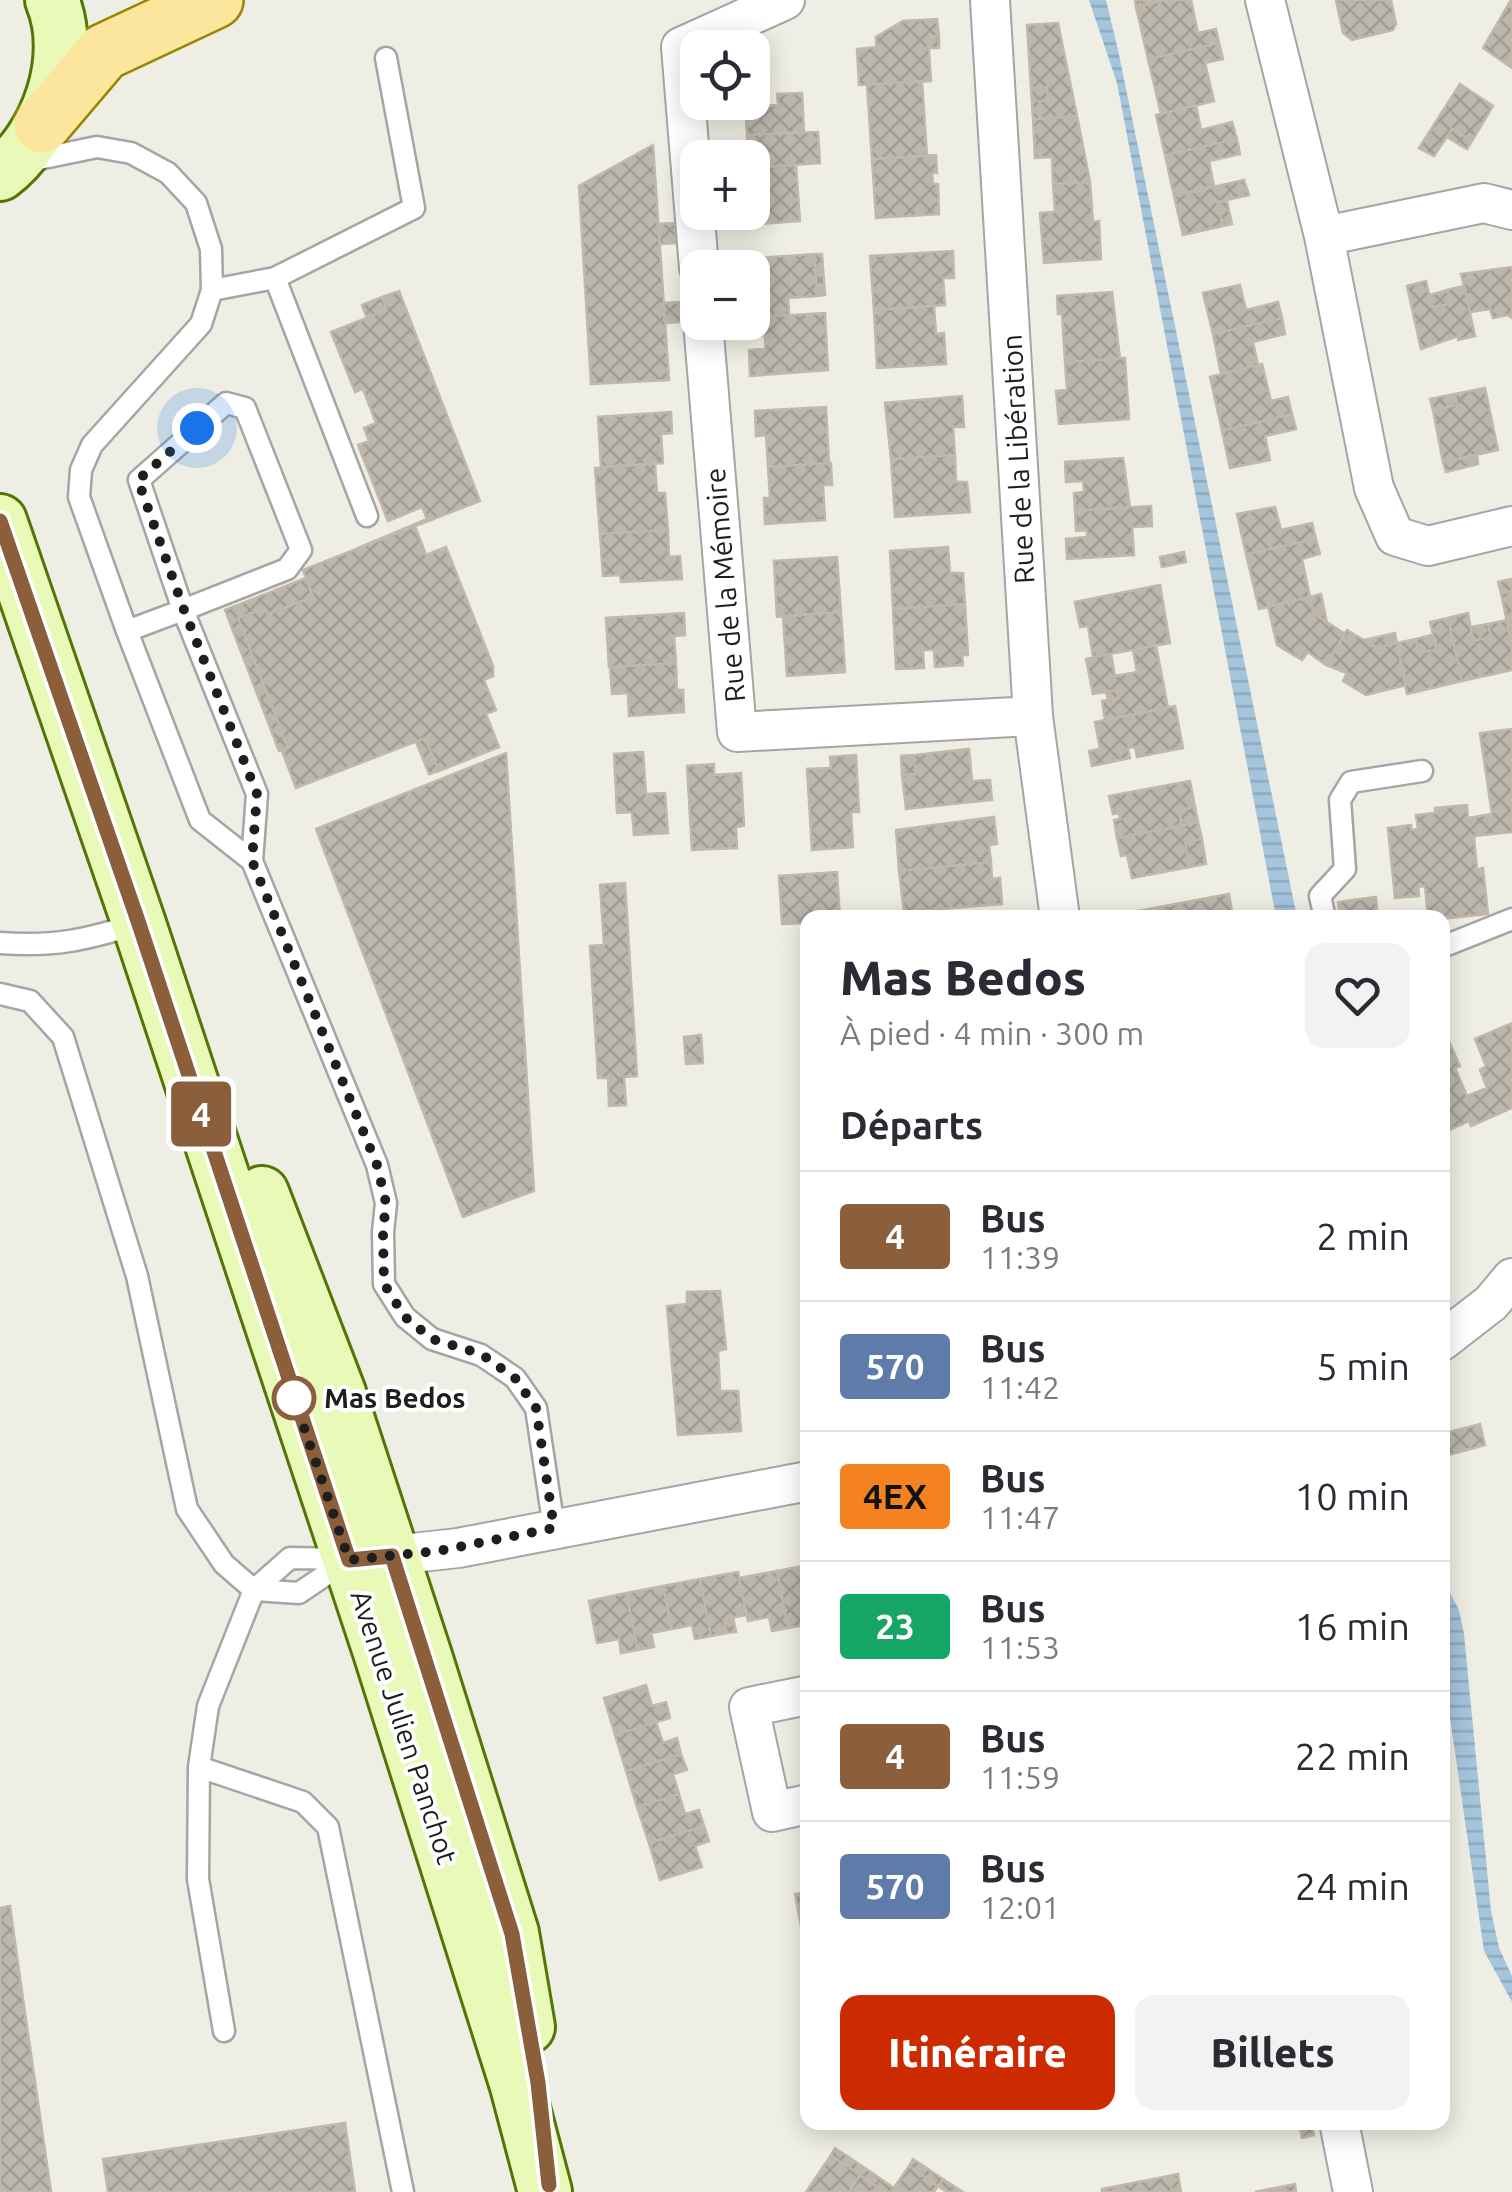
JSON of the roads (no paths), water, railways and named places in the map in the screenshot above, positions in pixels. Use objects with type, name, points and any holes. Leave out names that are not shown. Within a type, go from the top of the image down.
[{"type":"main road","points":[[18,154],[60,70],[58,13],[52,0]]},
{"type":"main road","points":[[18,154],[104,52],[214,0]]},
{"type":"main road","name":"Avenue Julien Panchot","points":[[4,544],[370,1558],[471,1936],[547,2192]]},
{"type":"street","points":[[697,250],[680,48],[785,0]]},
{"type":"street","name":"Rue de la Libération","points":[[990,0],[1033,716],[1059,910]]},
{"type":"street","points":[[1265,0],[1324,236],[1374,488],[1395,536],[1428,546],[1512,526]]},
{"type":"street","points":[[1324,236],[1484,203],[1512,210]]},
{"type":"street","name":"Rue de la Mémoire","points":[[705,340],[738,732],[1033,716]]},
{"type":"street","points":[[1450,1335],[1491,1303],[1512,1278]]},
{"type":"street","points":[[370,1558],[438,1551],[800,1483]]},
{"type":"street","points":[[800,1708],[749,1706],[772,1812],[800,1806]]},
{"type":"street","points":[[1340,2130],[1352,2192]]},
{"type":"lane","points":[[212,290],[275,278],[414,208],[386,58]]},
{"type":"lane","points":[[18,154],[97,147],[131,153],[168,173],[196,203],[210,249],[212,290],[201,324],[92,445],[80,470],[78,497],[200,820],[252,861]]},
{"type":"lane","points":[[275,278],[367,516]]},
{"type":"lane","points":[[127,631],[184,610],[287,569],[301,550],[244,408],[226,403],[138,480],[184,610],[257,794],[252,861],[377,1165],[386,1203],[384,1284],[405,1317],[432,1339],[481,1354],[515,1378],[536,1408],[554,1528]]},
{"type":"lane","points":[[1323,910],[1320,896],[1345,869],[1340,800],[1351,782],[1422,771]]},
{"type":"lane","points":[[1450,944],[1512,918]]},
{"type":"lane","points":[[0,943],[45,946],[86,940],[139,924]]},
{"type":"lane","points":[[0,994],[30,1001],[63,1037],[137,1276],[187,1508],[224,1564],[254,1590],[300,1593],[370,1558]]},
{"type":"lane","points":[[224,2031],[198,1880],[199,1767],[208,1706],[254,1590],[290,1558],[370,1558]]},
{"type":"lane","points":[[199,1767],[304,1802],[328,1827],[402,2192]]},
{"type":"water","points":[[1089,0],[1106,0],[1118,50],[1296,910],[1275,910],[1117,83]]},
{"type":"water","points":[[1450,1593],[1459,1610],[1464,1634],[1491,1911],[1499,1948],[1512,1976],[1512,2002],[1484,1951],[1450,1718]]},
{"type":"place","name":"Mas Bedos","points":[[294,1398]]}]
